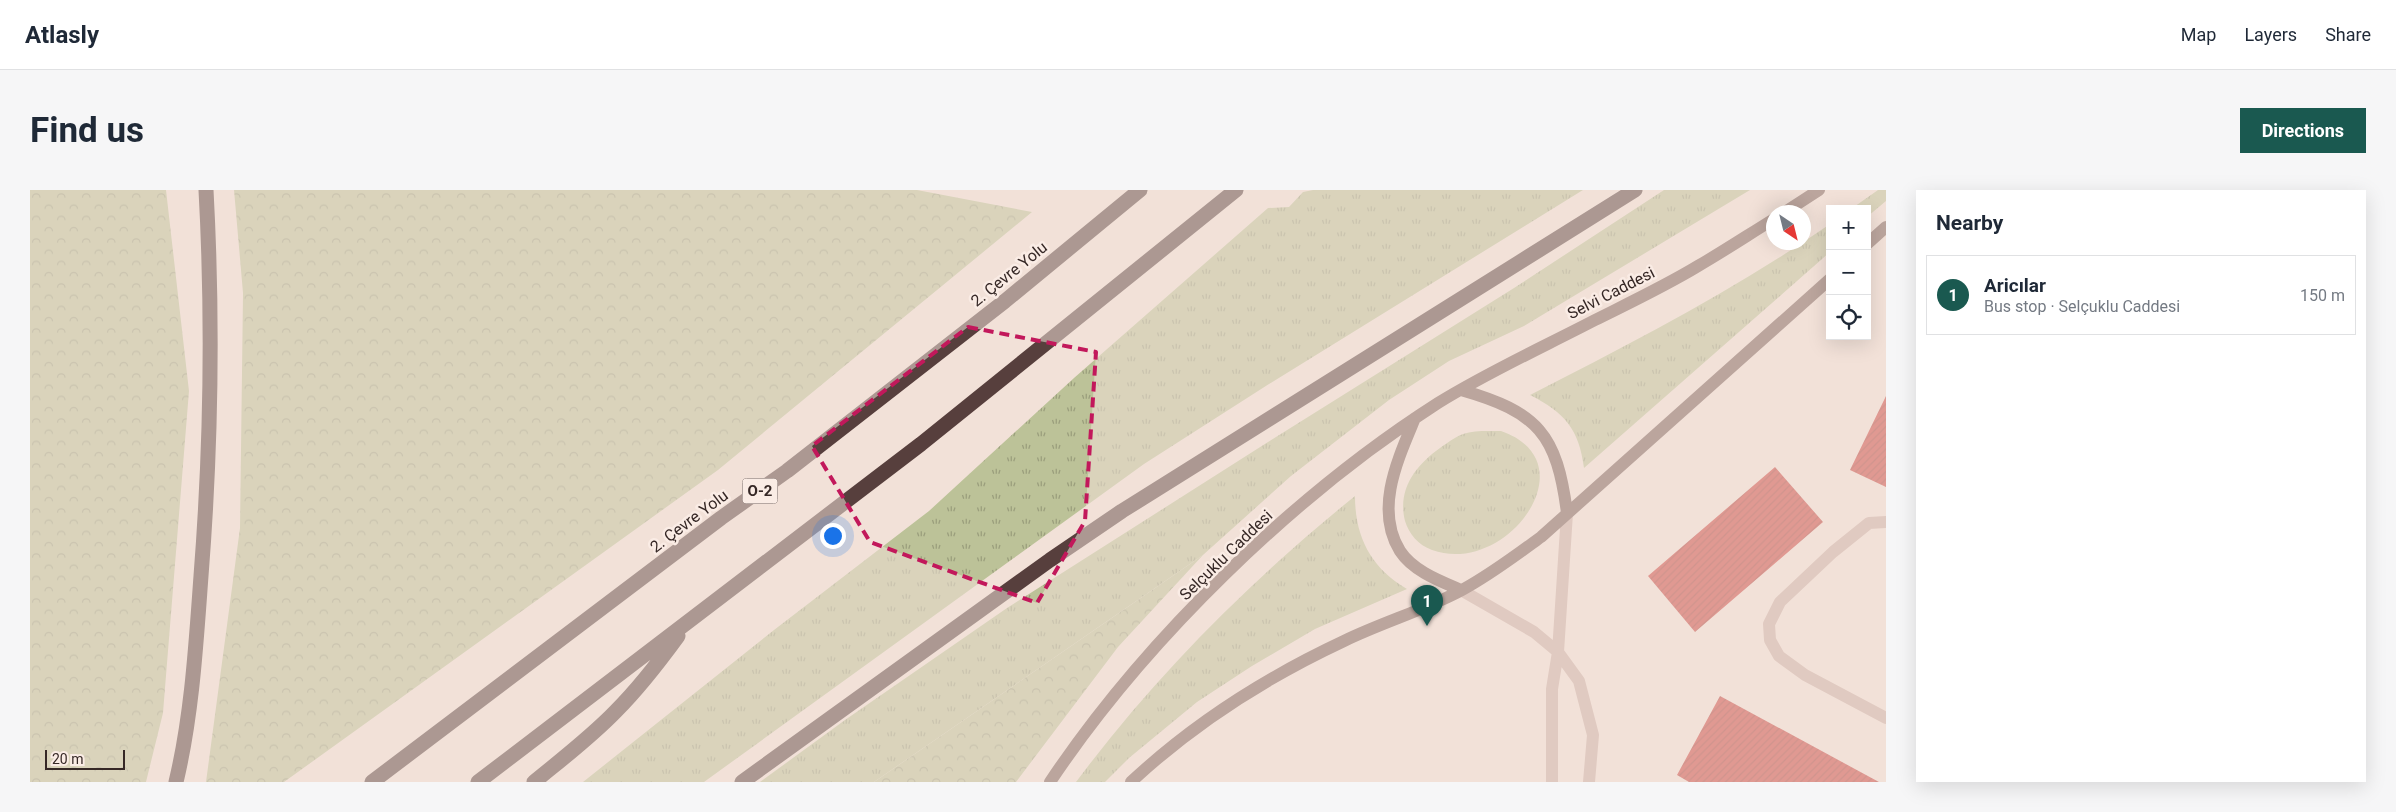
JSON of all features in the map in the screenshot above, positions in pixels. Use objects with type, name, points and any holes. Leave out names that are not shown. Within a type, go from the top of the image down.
[{"type":"highway","points":[[176,782],[192,682],[206,504],[209,348],[206,190]]},
{"type":"highway","name":"2. Çevre Yolu","points":[[372,782],[787,471],[1004,301],[1140,190]]},
{"type":"highway","points":[[478,782],[921,444],[1236,190]]},
{"type":"highway","points":[[742,782],[1114,516],[1635,190]]},
{"type":"highway","points":[[534,782],[584,742],[617,710],[649,674],[692,619]]},
{"type":"main road","points":[[1796,205],[1819,190]]},
{"type":"main road","name":"Selvi Caddesi","points":[[1460,390],[1698,266],[1766,225]]},
{"type":"main road","points":[[1871,240],[1886,227]]},
{"type":"main road","points":[[1131,782],[1191,732],[1272,678],[1343,641],[1461,590],[1497,569],[1534,542],[1826,283]]},
{"type":"main road","points":[[1460,390],[1489,398],[1518,412],[1539,429],[1555,453],[1563,481],[1567,513]]},
{"type":"main road","name":"Selçuklu Caddesi","points":[[1050,782],[1103,710],[1146,658],[1204,597],[1279,526],[1336,477],[1415,418],[1460,390]]},
{"type":"main road","points":[[1415,418],[1388,492],[1390,528],[1401,552],[1420,570],[1461,590]]},
{"type":"lane","points":[[1552,782],[1552,689],[1558,652],[1567,513]]},
{"type":"lane","points":[[1886,522],[1869,522],[1833,552],[1780,602],[1769,624],[1770,640],[1779,656],[1805,675],[1886,718]]},
{"type":"lane","points":[[1461,590],[1534,632],[1558,652],[1579,681],[1591,721],[1593,735],[1589,782]]},
{"type":"highlighted area","points":[[968,327],[1096,352],[1085,521],[1037,603],[870,542],[812,446]]},
{"type":"green space","points":[[30,190],[166,190],[189,391],[163,713],[146,782],[30,782]]},
{"type":"green space","points":[[234,190],[917,190],[1032,212],[718,470],[284,782],[206,782],[240,528],[243,293]]},
{"type":"green space","points":[[1313,190],[1583,190],[1269,384],[1144,464],[704,782],[583,782],[774,630],[929,511],[1074,378],[1268,208],[1289,207],[1303,192]]},
{"type":"green space","points":[[1664,190],[1750,190],[1524,326],[1449,361],[1389,400],[1291,476],[1203,555],[874,782],[760,782],[845,720],[1007,608],[1514,288]]},
{"type":"green space","points":[[1878,190],[1886,190],[1886,201],[1871,214],[1871,205],[1857,205]]},
{"type":"green space","points":[[1826,227],[1826,256],[1584,468],[1578,443],[1568,424],[1552,409],[1530,395],[1721,293],[1791,250],[1811,250],[1811,237]]},
{"type":"green space","points":[[1477,431],[1501,431],[1527,446],[1539,466],[1538,489],[1528,512],[1510,532],[1487,547],[1460,554],[1432,550],[1422,545],[1409,530],[1403,509],[1406,488],[1416,470],[1431,455],[1460,435]]},
{"type":"green space","points":[[1355,496],[1358,525],[1368,550],[1375,561],[1394,581],[1407,589],[1315,629],[1252,666],[1197,702],[1129,758],[1105,782],[1076,782],[1139,704],[1206,630],[1279,561]]},
{"type":"green space","points":[[1203,555],[1118,647],[1016,782],[874,782]]},
{"type":"building","points":[[1886,396],[1886,487],[1850,470]]},
{"type":"building","points":[[1775,467],[1823,522],[1695,632],[1648,576]]},
{"type":"building","points":[[1720,696],[1879,782],[1689,782],[1677,775]]},
{"type":"place","name":"Aricılar","points":[[1427,626]]}]
